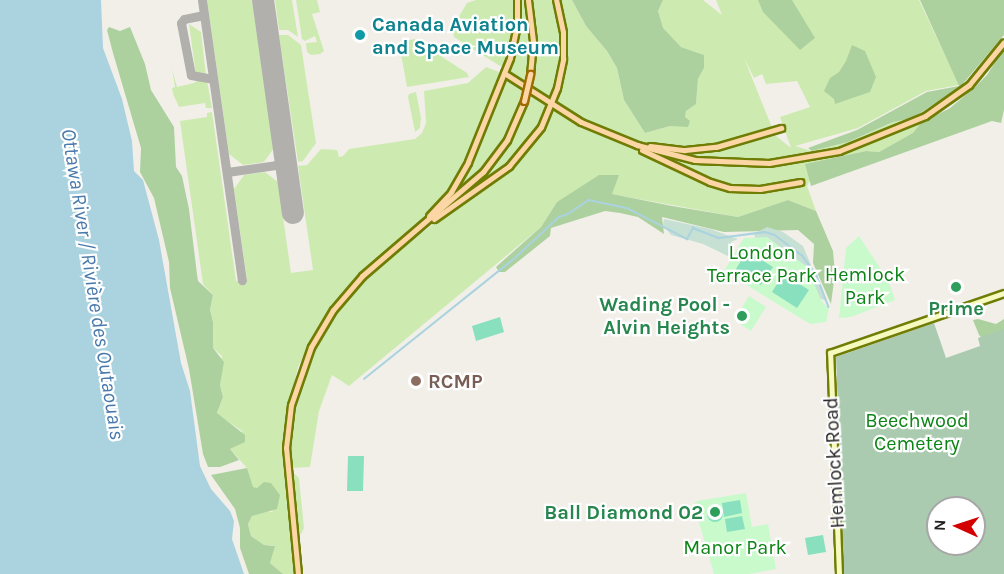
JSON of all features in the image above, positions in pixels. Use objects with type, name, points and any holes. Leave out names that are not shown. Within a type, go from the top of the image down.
[{"type":"main road","points":[[412,233],[445,199],[465,170],[504,73],[516,34],[517,0]]},
{"type":"main road","points":[[298,574],[286,456],[288,426],[297,383],[314,340],[342,298],[367,271],[488,166],[507,140],[524,100],[531,74],[533,41],[528,0]]},
{"type":"main road","points":[[412,233],[509,166],[534,138],[552,102],[560,77],[564,52],[562,23],[556,0]]},
{"type":"main road","points":[[622,140],[694,160],[740,164],[804,159],[860,144],[933,112],[976,78],[1004,42]]},
{"type":"main road","points":[[504,73],[576,119],[710,182],[726,187],[752,189],[800,182]]},
{"type":"main road","points":[[622,140],[668,149],[694,149],[727,145],[781,128]]},
{"type":"main road","name":"Hemlock Road","points":[[839,574],[830,353],[1004,293]]},
{"type":"green space","points":[[207,0],[252,0],[274,148],[264,162],[243,165],[229,154]]},
{"type":"green space","points":[[275,0],[292,0],[298,37],[288,30],[279,30]]},
{"type":"green space","points":[[296,0],[317,0],[320,12],[312,14],[324,51],[320,54],[311,55],[307,52],[306,43],[317,42],[315,36],[305,41],[302,39]]},
{"type":"green space","points":[[476,0],[514,0],[515,29],[506,64],[500,66],[454,37],[452,28],[467,3]]},
{"type":"green space","points":[[518,0],[526,0],[531,32],[531,55],[526,82],[508,70],[518,37]]},
{"type":"green space","points":[[531,0],[554,0],[559,14],[563,49],[558,80],[550,97],[532,86],[536,34]]},
{"type":"green space","points":[[557,0],[572,0],[586,26],[607,51],[617,68],[624,100],[645,133],[670,126],[685,117],[686,111],[696,103],[698,79],[704,68],[704,55],[681,47],[662,28],[658,11],[663,0],[703,0],[722,15],[716,0],[919,0],[959,85],[926,91],[858,128],[795,146],[812,151],[848,142],[893,122],[913,118],[921,123],[914,133],[879,152],[866,151],[806,164],[810,180],[807,186],[816,211],[788,200],[738,217],[611,194],[557,202],[541,227],[349,386],[332,375],[319,411],[310,467],[289,468],[293,414],[299,388],[323,331],[343,303],[381,263],[521,159],[545,125],[556,100],[564,68],[565,25]],"holes":[[[744,58],[754,78],[762,74],[766,84],[797,81],[810,107],[780,117],[791,148],[775,135]]]},
{"type":"green space","points":[[572,0],[663,0],[658,11],[663,28],[681,47],[704,55],[704,68],[698,79],[696,104],[686,111],[685,117],[690,121],[688,127],[670,126],[645,133],[624,100],[617,68],[607,51],[586,26]]},
{"type":"green space","points":[[758,0],[792,0],[815,38],[800,50],[763,12]]},
{"type":"green space","points":[[920,0],[1004,0],[1004,35],[961,86],[913,118],[893,122],[848,142],[812,151],[808,148],[857,130],[927,92],[959,86]]},
{"type":"green space","points":[[189,24],[201,32],[206,76],[196,75]]},
{"type":"green space","points":[[109,27],[120,31],[130,27],[145,64],[151,90],[174,127],[176,167],[182,176],[189,209],[198,281],[213,295],[210,310],[213,322],[213,348],[224,362],[220,385],[223,397],[217,413],[245,435],[245,442],[230,449],[239,460],[220,467],[208,467],[203,454],[189,369],[170,288],[169,262],[154,198],[140,172],[141,148],[113,53],[107,30]]},
{"type":"green space","points":[[279,35],[288,35],[301,45],[316,143],[303,161],[298,162]]},
{"type":"green space","points":[[414,39],[467,73],[469,77],[407,87],[399,43]]},
{"type":"green space","points":[[852,45],[865,51],[876,77],[870,92],[835,104],[834,99],[824,91],[830,78],[839,72],[846,61]]},
{"type":"green space","points":[[1004,48],[1004,110],[1001,123],[992,121],[811,186],[805,164],[866,151],[879,152],[913,133],[921,123],[950,108],[974,88],[987,75]]},
{"type":"green space","points":[[486,67],[499,72],[501,77],[467,161],[454,185],[430,212],[360,273],[340,296],[319,325],[298,367],[287,413],[284,448],[296,574],[283,574],[270,563],[273,545],[264,545],[251,536],[248,524],[252,516],[263,511],[273,512],[257,488],[252,487],[247,468],[230,449],[240,444],[242,431],[217,414],[223,397],[220,385],[222,356],[213,348],[213,322],[210,310],[213,295],[203,284],[180,121],[207,117],[207,113],[212,112],[236,281],[247,279],[234,189],[244,175],[265,172],[278,182],[291,273],[313,270],[298,166],[307,165],[321,149],[337,150],[339,157],[349,149],[415,139],[422,133],[426,123],[424,91],[468,83]]},
{"type":"green space","points":[[172,69],[177,87],[198,80],[207,81],[212,108],[206,108],[205,103],[179,107],[173,94],[172,88],[175,87]]},
{"type":"green space","points":[[504,78],[524,91],[509,131],[475,178],[446,200],[452,193]]},
{"type":"green space","points":[[416,92],[421,118],[420,128],[415,132],[408,97],[409,94]]},
{"type":"green space","points":[[530,94],[549,106],[536,132],[508,165],[453,204],[484,174],[504,149]]},
{"type":"green space","points":[[599,175],[619,175],[612,194],[738,217],[788,200],[816,211],[833,251],[835,273],[831,304],[813,263],[814,244],[798,230],[724,232],[662,217],[664,234],[638,217],[605,211],[551,228],[550,236],[505,272],[499,272],[496,267],[541,227],[557,202]]},
{"type":"green space","points":[[664,219],[710,229],[738,239],[731,242],[730,257],[703,244],[671,235],[663,225]]},
{"type":"green space","points":[[767,227],[783,232],[803,246],[826,301],[817,297],[758,246],[754,234]]},
{"type":"green space","name":"Hemlock Park","points":[[859,236],[888,280],[895,300],[851,317],[839,318],[846,248]]},
{"type":"green space","name":"London Terrace Park","points":[[767,237],[807,267],[821,300],[829,309],[826,322],[810,324],[724,271],[744,238]]},
{"type":"green space","points":[[747,251],[773,267],[761,285],[736,269]]},
{"type":"green space","points":[[783,274],[809,290],[797,308],[772,292]]},
{"type":"green space","points":[[749,296],[766,307],[751,331],[734,320]]},
{"type":"green space","points":[[500,317],[504,332],[476,341],[472,326]]},
{"type":"green space","points":[[978,319],[996,324],[1004,319],[1004,368],[992,349],[979,335],[973,320]]},
{"type":"green space","name":"Beechwood Cemetery","points":[[934,323],[946,358],[980,346],[978,338],[1004,329],[1004,574],[844,574],[836,357]]},
{"type":"green space","points":[[348,456],[364,456],[363,491],[347,491]]},
{"type":"green space","points":[[247,468],[253,487],[257,488],[264,482],[271,483],[280,495],[277,509],[252,516],[248,524],[251,536],[264,545],[275,546],[270,563],[283,574],[249,574],[240,548],[240,528],[235,509],[211,475]]},
{"type":"green space","points":[[295,474],[299,478],[304,528],[301,534],[296,532],[290,476]]},
{"type":"green space","name":"Manor Park","points":[[746,493],[752,527],[768,524],[776,569],[749,574],[714,574],[694,505],[697,501]]},
{"type":"green space","points":[[740,500],[742,513],[724,517],[722,503]]},
{"type":"green space","name":"Ball Diamond 02","points":[[712,506],[718,506],[723,514],[721,520],[712,522],[707,517],[707,511]]},
{"type":"green space","points":[[742,516],[745,529],[727,532],[725,519]]},
{"type":"green space","points":[[823,535],[826,552],[808,555],[805,538]]},
{"type":"water","name":"Ottawa River / Rivière des Outaouais","points":[[0,0],[101,0],[103,48],[122,99],[132,141],[134,171],[143,180],[159,240],[181,363],[190,391],[200,466],[211,489],[230,511],[234,521],[232,539],[244,574],[0,574]]},
{"type":"waterway","points":[[364,379],[515,258],[559,217],[568,214],[589,200],[627,208],[687,239],[693,228],[719,238],[765,232],[775,235],[802,255],[817,276],[829,307]]},
{"type":"taxiway","points":[[202,0],[242,280]]},
{"type":"taxiway","points":[[204,15],[184,19],[181,23],[191,75],[213,79]]},
{"type":"taxiway","points":[[227,172],[276,165],[283,160],[285,151]]},
{"type":"runway","points":[[263,0],[293,213]]},
{"type":"place","name":"Canada Aviation and Space Museum","points":[[360,35]]},
{"type":"place","name":"Prime","points":[[956,287]]},
{"type":"place","name":"Wading Pool - Alvin Heights","points":[[742,316]]},
{"type":"place","name":"RCMP","points":[[416,381]]},
{"type":"place","name":"Ball Diamond 02","points":[[715,512]]}]
